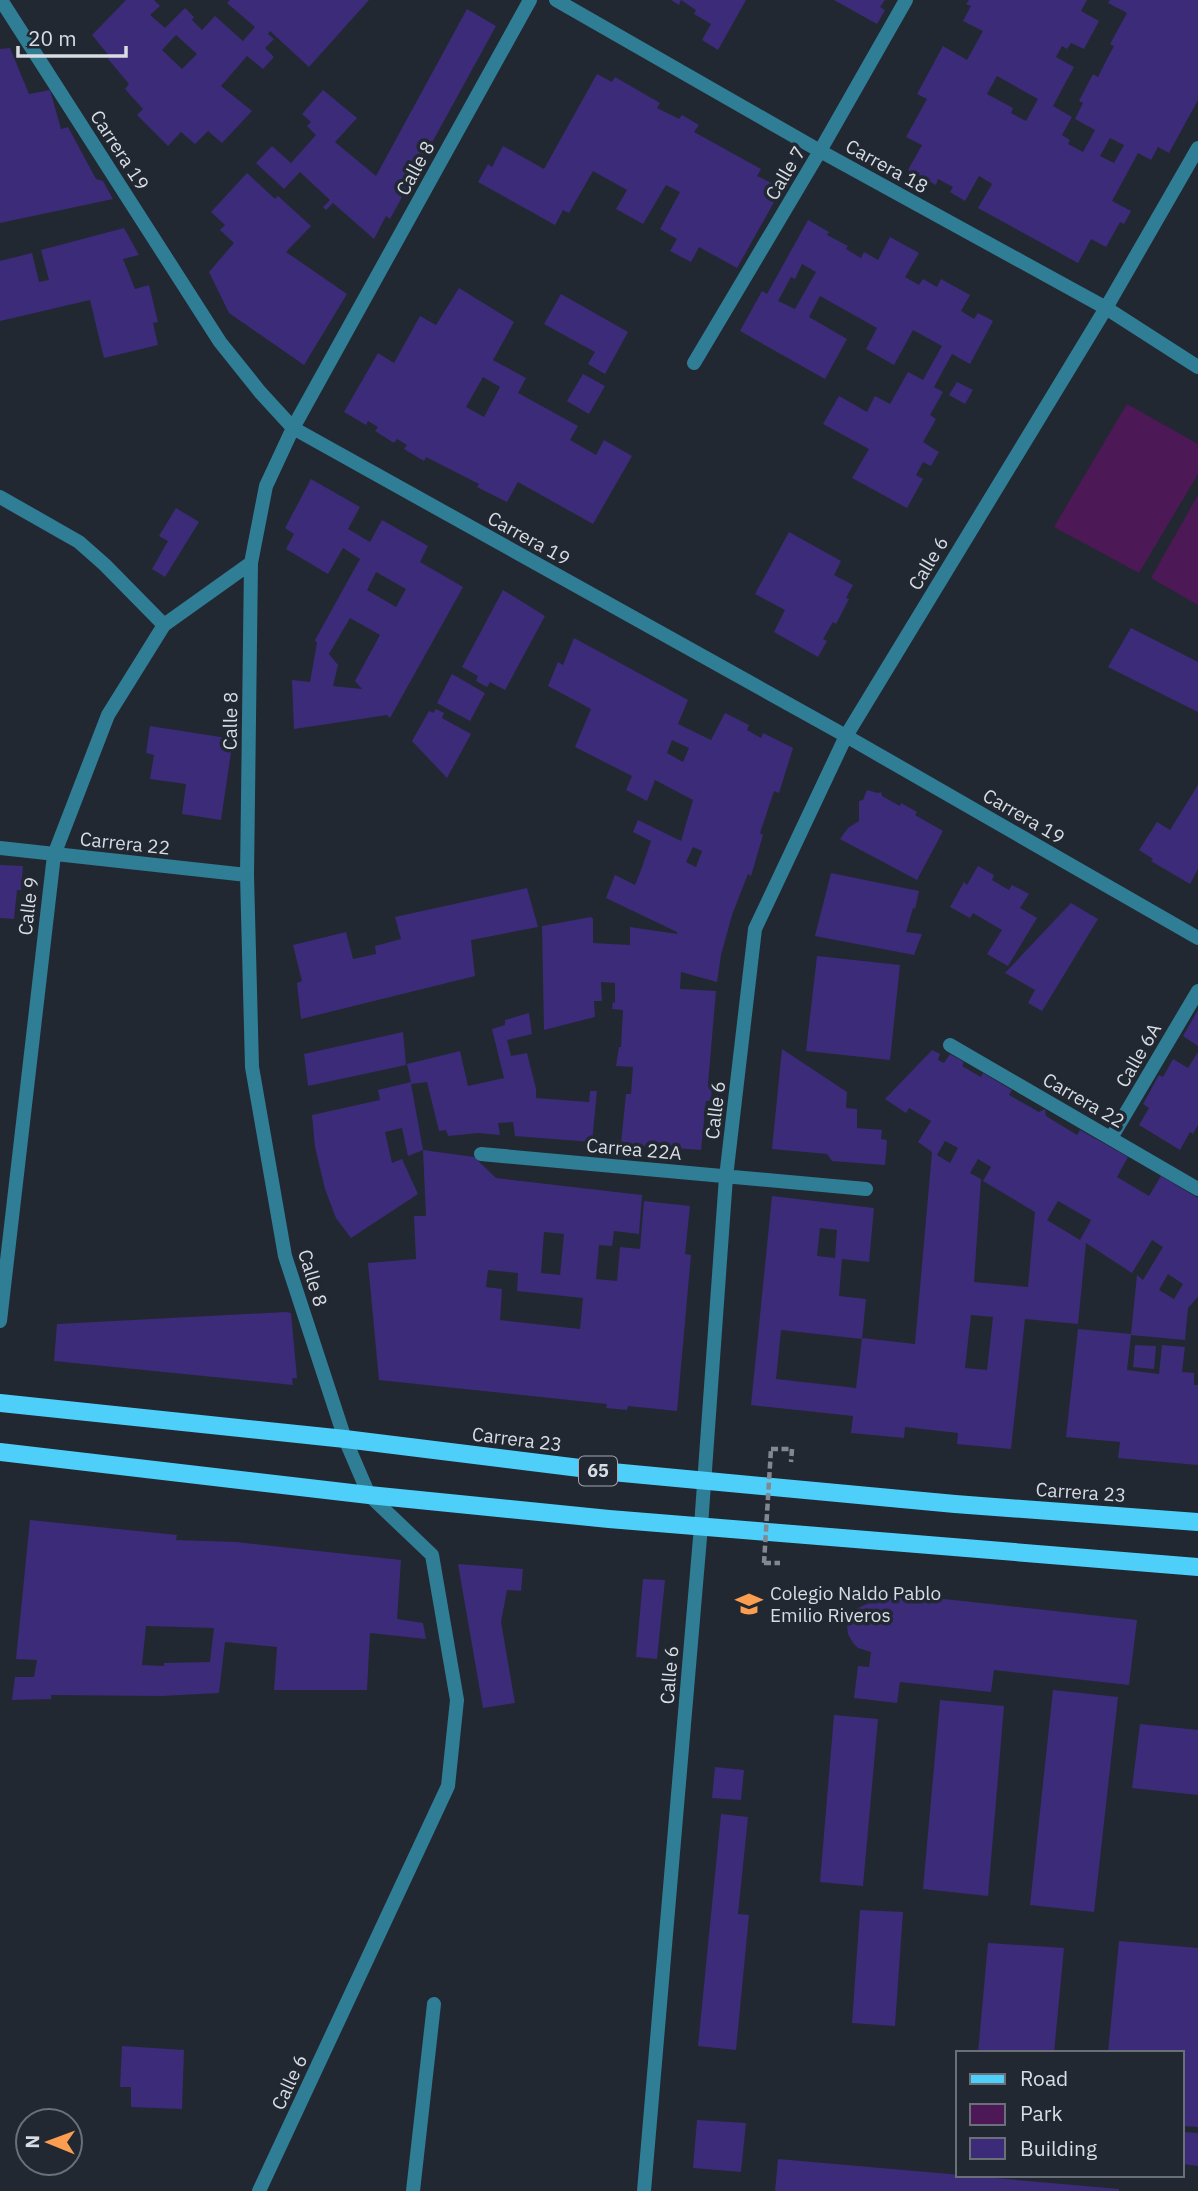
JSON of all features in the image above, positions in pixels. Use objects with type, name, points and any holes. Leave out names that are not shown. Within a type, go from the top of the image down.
[{"type":"main road","name":"Carrera 23","points":[[0,1403],[345,1439],[599,1471],[1198,1522]]},
{"type":"main road","points":[[0,1452],[369,1495],[701,1526],[1198,1567]]},
{"type":"street","name":"Carrera 19","points":[[1,0],[220,342],[293,428],[846,736],[1198,938]]},
{"type":"street","name":"Calle 8","points":[[369,1495],[345,1439],[285,1256],[252,1067],[247,875],[251,563],[266,486],[293,428],[530,0]]},
{"type":"street","name":"Carrera 18","points":[[556,0],[820,151],[1105,308],[1198,367]]},
{"type":"street","name":"Calle 7","points":[[694,363],[906,0]]},
{"type":"street","name":"Calle 6","points":[[644,2191],[701,1526],[726,1177],[755,929],[846,736],[1105,308],[1198,148]]},
{"type":"street","points":[[0,497],[79,542],[164,625]]},
{"type":"street","name":"Calle 9","points":[[0,1321],[54,855],[108,715],[164,625],[251,563]]},
{"type":"street","name":"Carrera 22","points":[[0,848],[247,875]]},
{"type":"street","name":"Calle 6A","points":[[1111,1138],[1198,991]]},
{"type":"street","name":"Carrera 22","points":[[950,1045],[1198,1189]]},
{"type":"street","name":"Carrea 22A","points":[[481,1154],[866,1189]]},
{"type":"street","name":"Calle 6","points":[[259,2191],[448,1786],[457,1700],[432,1555],[369,1495]]},
{"type":"street","points":[[413,2191],[434,2004]]},
{"type":"path","points":[[764,1563],[771,1449]]},
{"type":"green space","points":[[1127,404],[1198,444],[1198,474],[1139,573],[1054,527]]},
{"type":"green space","points":[[1198,495],[1198,605],[1151,578]]},
{"type":"building","points":[[126,0],[154,0],[160,6],[150,15],[165,28],[185,8],[202,30],[215,16],[243,41],[255,27],[227,3],[230,0],[369,0],[309,67],[270,31],[268,34],[274,39],[265,48],[274,57],[263,69],[247,56],[221,86],[252,111],[222,143],[208,131],[195,144],[181,132],[168,146],[137,115],[143,109],[125,89],[129,84],[92,35]],"holes":[[[176,35],[197,54],[182,69],[162,50]]]},
{"type":"building","points":[[681,0],[746,0],[718,50],[702,40],[711,24],[694,14],[696,10]]},
{"type":"building","points":[[834,0],[885,0],[880,7],[885,10],[877,24]]},
{"type":"building","points":[[969,0],[1087,0],[1081,11],[1099,21],[1084,49],[1071,43],[1067,49],[1062,46],[1056,57],[1074,67],[1053,106],[1072,117],[1062,135],[1070,140],[1068,144],[1083,152],[1095,130],[1075,119],[1083,103],[1079,101],[1093,74],[1098,77],[1114,46],[1110,44],[1127,13],[1108,3],[1110,0],[1198,0],[1198,100],[1169,153],[1158,147],[1151,160],[1138,153],[1112,201],[1131,211],[1124,224],[1120,222],[1106,247],[1091,239],[1078,263],[978,208],[992,184],[979,176],[965,201],[950,192],[953,187],[938,179],[936,185],[908,170],[922,145],[906,137],[927,99],[917,94],[943,46],[967,60],[983,31],[963,21],[971,6],[966,4]],"holes":[[[997,76],[1038,99],[1026,121],[1011,113],[1013,108],[987,94]],[[1110,138],[1124,145],[1114,163],[1100,156]]]},
{"type":"building","points":[[467,9],[496,26],[390,219],[386,216],[374,239],[333,203],[326,210],[323,207],[330,200],[300,172],[284,189],[256,163],[272,146],[291,163],[316,135],[307,126],[311,122],[302,114],[323,90],[357,118],[335,142],[376,176]]},
{"type":"building","points":[[10,48],[29,94],[50,90],[61,129],[68,127],[96,179],[103,181],[113,199],[0,223],[0,49]]},
{"type":"building","points":[[597,74],[612,82],[615,77],[660,103],[657,108],[679,119],[682,115],[699,125],[694,132],[761,169],[757,176],[782,188],[737,268],[699,247],[691,262],[670,251],[677,239],[660,229],[680,192],[666,185],[643,224],[616,209],[627,190],[593,171],[569,213],[563,210],[555,225],[478,182],[488,164],[492,167],[503,146],[544,169]]},
{"type":"building","points":[[247,173],[275,199],[278,196],[311,226],[286,252],[347,294],[304,365],[229,313],[209,272],[234,243],[220,230],[225,225],[211,212]]},
{"type":"building","points":[[808,220],[829,232],[827,235],[848,246],[846,249],[861,258],[864,252],[878,260],[890,237],[919,253],[905,277],[919,285],[923,279],[937,287],[941,279],[970,295],[961,311],[974,319],[978,313],[993,321],[970,364],[952,354],[934,387],[943,392],[930,415],[936,419],[923,442],[939,452],[931,466],[923,462],[916,475],[923,479],[907,508],[852,478],[869,449],[823,424],[839,396],[867,412],[875,396],[890,404],[908,372],[923,380],[942,346],[913,330],[894,365],[866,349],[877,328],[820,296],[809,317],[847,339],[825,379],[740,331],[762,291],[767,294]],"holes":[[[802,264],[816,272],[795,309],[778,301],[791,277],[795,279]]]},
{"type":"building","points":[[124,228],[139,255],[123,259],[135,289],[149,285],[158,322],[153,323],[158,345],[104,358],[90,300],[0,321],[0,261],[32,253],[39,282],[49,280],[41,250]]},
{"type":"building","points":[[459,288],[514,322],[493,360],[526,378],[518,393],[578,426],[570,440],[596,455],[604,440],[632,456],[593,524],[518,482],[507,502],[477,487],[479,484],[426,457],[424,461],[404,449],[407,445],[397,439],[394,443],[375,431],[378,427],[368,421],[366,425],[344,412],[378,353],[394,363],[420,316],[436,325]],"holes":[[[483,377],[500,387],[484,417],[466,407]]]},
{"type":"building","points":[[561,294],[628,332],[605,374],[588,364],[595,352],[544,324]]},
{"type":"building","points":[[583,374],[605,386],[589,414],[567,401]]},
{"type":"building","points":[[957,382],[973,390],[965,404],[949,395]]},
{"type":"building","points":[[311,479],[360,507],[348,529],[370,542],[382,520],[428,546],[420,562],[463,587],[390,718],[387,715],[294,729],[292,680],[310,682],[317,643],[315,640],[360,559],[343,548],[328,574],[286,549],[294,534],[285,528]],"holes":[[[376,572],[406,589],[396,607],[367,590]],[[350,618],[380,635],[355,681],[362,689],[333,686],[338,665],[329,654]]]},
{"type":"building","points":[[176,508],[199,522],[165,577],[152,569],[168,541],[159,536]]},
{"type":"building","points":[[789,532],[841,561],[834,575],[853,585],[836,624],[833,622],[823,639],[827,641],[818,657],[774,632],[785,610],[755,594]]},
{"type":"building","points":[[503,590],[545,616],[505,690],[490,682],[487,687],[476,681],[478,676],[462,667]]},
{"type":"building","points":[[1131,628],[1198,662],[1198,712],[1108,667]]},
{"type":"building","points":[[574,638],[688,700],[678,724],[711,740],[725,713],[749,725],[747,730],[761,738],[763,733],[793,748],[779,793],[774,791],[760,833],[763,835],[751,876],[748,874],[732,915],[717,982],[681,972],[680,989],[716,991],[708,1084],[712,1084],[711,1101],[706,1101],[701,1150],[621,1144],[626,1094],[631,1094],[633,1067],[616,1066],[621,1047],[623,1010],[612,1009],[613,1002],[615,1003],[615,983],[601,982],[602,1001],[594,1001],[595,1017],[544,1030],[542,926],[591,917],[593,943],[630,945],[630,927],[677,934],[606,898],[615,875],[635,885],[651,841],[633,832],[638,820],[681,841],[693,800],[655,780],[647,801],[626,790],[632,776],[575,747],[591,709],[548,686],[558,662],[563,665]],"holes":[[[672,740],[689,748],[683,762],[667,753]],[[693,847],[702,851],[696,867],[686,862]]]},
{"type":"building","points":[[452,674],[485,693],[470,721],[437,703]]},
{"type":"building","points":[[436,709],[444,713],[442,718],[471,734],[447,778],[412,741],[429,711],[433,713]]},
{"type":"building","points":[[150,726],[233,739],[221,820],[182,814],[186,784],[150,779],[154,755],[146,753]]},
{"type":"building","points":[[1198,785],[1198,869],[1190,884],[1151,861],[1153,859],[1139,850],[1157,822],[1170,830]]},
{"type":"building","points":[[867,790],[881,792],[882,796],[917,812],[915,815],[943,831],[917,880],[840,839],[848,828],[859,821],[859,801],[863,800]]},
{"type":"building","points":[[0,865],[23,866],[14,919],[0,918]]},
{"type":"building","points":[[978,866],[994,875],[992,880],[1009,890],[1012,885],[1029,894],[1020,908],[1037,918],[1008,966],[987,954],[1002,930],[973,913],[970,918],[950,907],[964,882],[967,885]]},
{"type":"building","points":[[831,873],[919,891],[906,932],[922,934],[914,955],[815,936]]},
{"type":"building","points":[[527,888],[538,927],[471,940],[475,976],[301,1019],[297,983],[302,981],[293,945],[346,932],[353,959],[376,954],[375,946],[401,939],[395,917]]},
{"type":"building","points":[[1071,903],[1098,919],[1042,1011],[1028,1003],[1035,990],[1005,973]]},
{"type":"building","points":[[817,956],[900,965],[890,1060],[806,1051]]},
{"type":"building","points":[[1198,1010],[1198,1046],[1183,1036]]},
{"type":"building","points":[[529,1013],[532,1034],[507,1040],[511,1056],[527,1053],[536,1098],[589,1102],[590,1091],[597,1091],[592,1142],[515,1136],[513,1122],[498,1123],[500,1135],[478,1133],[448,1136],[446,1130],[439,1131],[427,1082],[411,1084],[423,1150],[408,1156],[402,1128],[385,1132],[392,1163],[402,1159],[418,1194],[351,1238],[336,1218],[325,1189],[315,1147],[312,1115],[380,1100],[378,1090],[411,1082],[407,1064],[460,1051],[468,1086],[504,1078],[492,1029],[505,1025],[505,1020]]},
{"type":"building","points":[[403,1032],[406,1065],[308,1086],[304,1054]]},
{"type":"building","points":[[782,1049],[847,1092],[846,1108],[857,1109],[857,1128],[882,1130],[881,1139],[887,1140],[885,1165],[832,1161],[827,1154],[772,1149]]},
{"type":"building","points":[[932,1050],[940,1054],[938,1060],[944,1063],[950,1054],[964,1062],[962,1066],[981,1077],[983,1073],[1012,1090],[1009,1095],[1039,1112],[1045,1109],[1046,1116],[1077,1135],[1080,1130],[1128,1157],[1117,1177],[1149,1196],[1161,1176],[1198,1198],[1198,1297],[1188,1308],[1185,1340],[1131,1335],[1127,1370],[1159,1374],[1162,1345],[1185,1347],[1182,1372],[1194,1373],[1194,1385],[1198,1385],[1198,1465],[1118,1458],[1120,1442],[1066,1437],[1078,1329],[1131,1334],[1137,1275],[1143,1280],[1163,1247],[1152,1240],[1132,1273],[1086,1243],[1078,1324],[1025,1319],[1011,1449],[957,1444],[958,1433],[905,1427],[904,1438],[851,1433],[853,1416],[751,1405],[772,1196],[874,1208],[869,1262],[842,1259],[839,1296],[866,1299],[862,1338],[915,1344],[932,1152],[918,1142],[931,1121],[909,1108],[906,1113],[885,1099]],"holes":[[[945,1141],[958,1148],[950,1163],[937,1155]],[[978,1159],[991,1167],[983,1181],[1035,1212],[1028,1287],[974,1282],[981,1179],[970,1173]],[[1058,1201],[1091,1220],[1080,1240],[1047,1220]],[[820,1228],[837,1230],[835,1258],[817,1256]],[[1168,1274],[1183,1284],[1174,1299],[1159,1290]],[[971,1315],[993,1317],[987,1370],[965,1368]],[[781,1330],[862,1339],[856,1388],[776,1379]]]},
{"type":"building","points":[[1198,1052],[1198,1125],[1193,1134],[1190,1132],[1180,1150],[1139,1125],[1149,1108],[1143,1104],[1159,1075],[1163,1077],[1173,1059],[1188,1068]]},
{"type":"building","points":[[423,1150],[474,1157],[496,1178],[642,1195],[639,1234],[614,1231],[612,1246],[599,1245],[596,1279],[617,1281],[620,1247],[640,1249],[644,1201],[690,1206],[685,1254],[691,1255],[677,1411],[628,1406],[627,1410],[606,1408],[607,1404],[379,1380],[368,1263],[416,1259],[414,1216],[426,1216]],"holes":[[[544,1232],[564,1234],[560,1275],[541,1273]],[[488,1270],[518,1273],[517,1291],[583,1298],[580,1329],[500,1320],[502,1289],[486,1287]]]},
{"type":"building","points":[[291,1313],[297,1378],[292,1378],[293,1385],[54,1361],[57,1324]]},
{"type":"building","points":[[1135,1345],[1156,1346],[1154,1369],[1133,1367]]},
{"type":"building","points":[[30,1520],[177,1535],[176,1540],[236,1542],[401,1560],[397,1619],[423,1623],[426,1639],[370,1633],[367,1690],[274,1690],[277,1647],[225,1642],[219,1693],[161,1696],[51,1695],[51,1699],[12,1700],[15,1677],[34,1677],[37,1660],[16,1659]],"holes":[[[146,1626],[214,1628],[210,1662],[142,1665]]]},
{"type":"building","points":[[458,1564],[523,1569],[521,1591],[507,1590],[501,1622],[515,1703],[483,1708]]},
{"type":"building","points":[[643,1579],[665,1580],[657,1659],[636,1657]]},
{"type":"building","points":[[870,1591],[1137,1620],[1129,1685],[994,1670],[991,1692],[900,1682],[897,1703],[854,1698],[858,1666],[869,1667],[871,1652],[858,1648],[853,1643],[847,1625],[854,1610],[869,1603]]},
{"type":"building","points":[[1053,1690],[1118,1697],[1094,1912],[1030,1905]]},
{"type":"building","points":[[940,1700],[1004,1706],[988,1896],[923,1889]]},
{"type":"building","points":[[834,1715],[878,1719],[863,1886],[820,1882]]},
{"type":"building","points":[[1140,1724],[1198,1730],[1198,1795],[1132,1788]]},
{"type":"building","points":[[715,1767],[744,1770],[741,1800],[712,1798]]},
{"type":"building","points":[[721,1814],[748,1817],[738,1914],[749,1915],[736,2050],[698,2046]]},
{"type":"building","points":[[860,1910],[903,1912],[895,2026],[852,2023]]},
{"type":"building","points":[[1119,1941],[1198,1948],[1198,2127],[1184,2126],[1184,2051],[1108,2051]]},
{"type":"building","points":[[988,1943],[1064,1948],[1054,2051],[978,2051]]},
{"type":"building","points":[[122,2046],[184,2050],[182,2109],[131,2107],[131,2087],[120,2087]]},
{"type":"building","points":[[697,2120],[746,2123],[741,2172],[693,2168]]},
{"type":"building","points":[[1184,2132],[1198,2133],[1198,2166],[1184,2164]]},
{"type":"building","points":[[778,2159],[956,2175],[956,2177],[1119,2189],[1119,2191],[775,2191]]},
{"type":"place","name":"Colegio Naldo Pablo Emilio Riveros","points":[[749,1604]]}]
